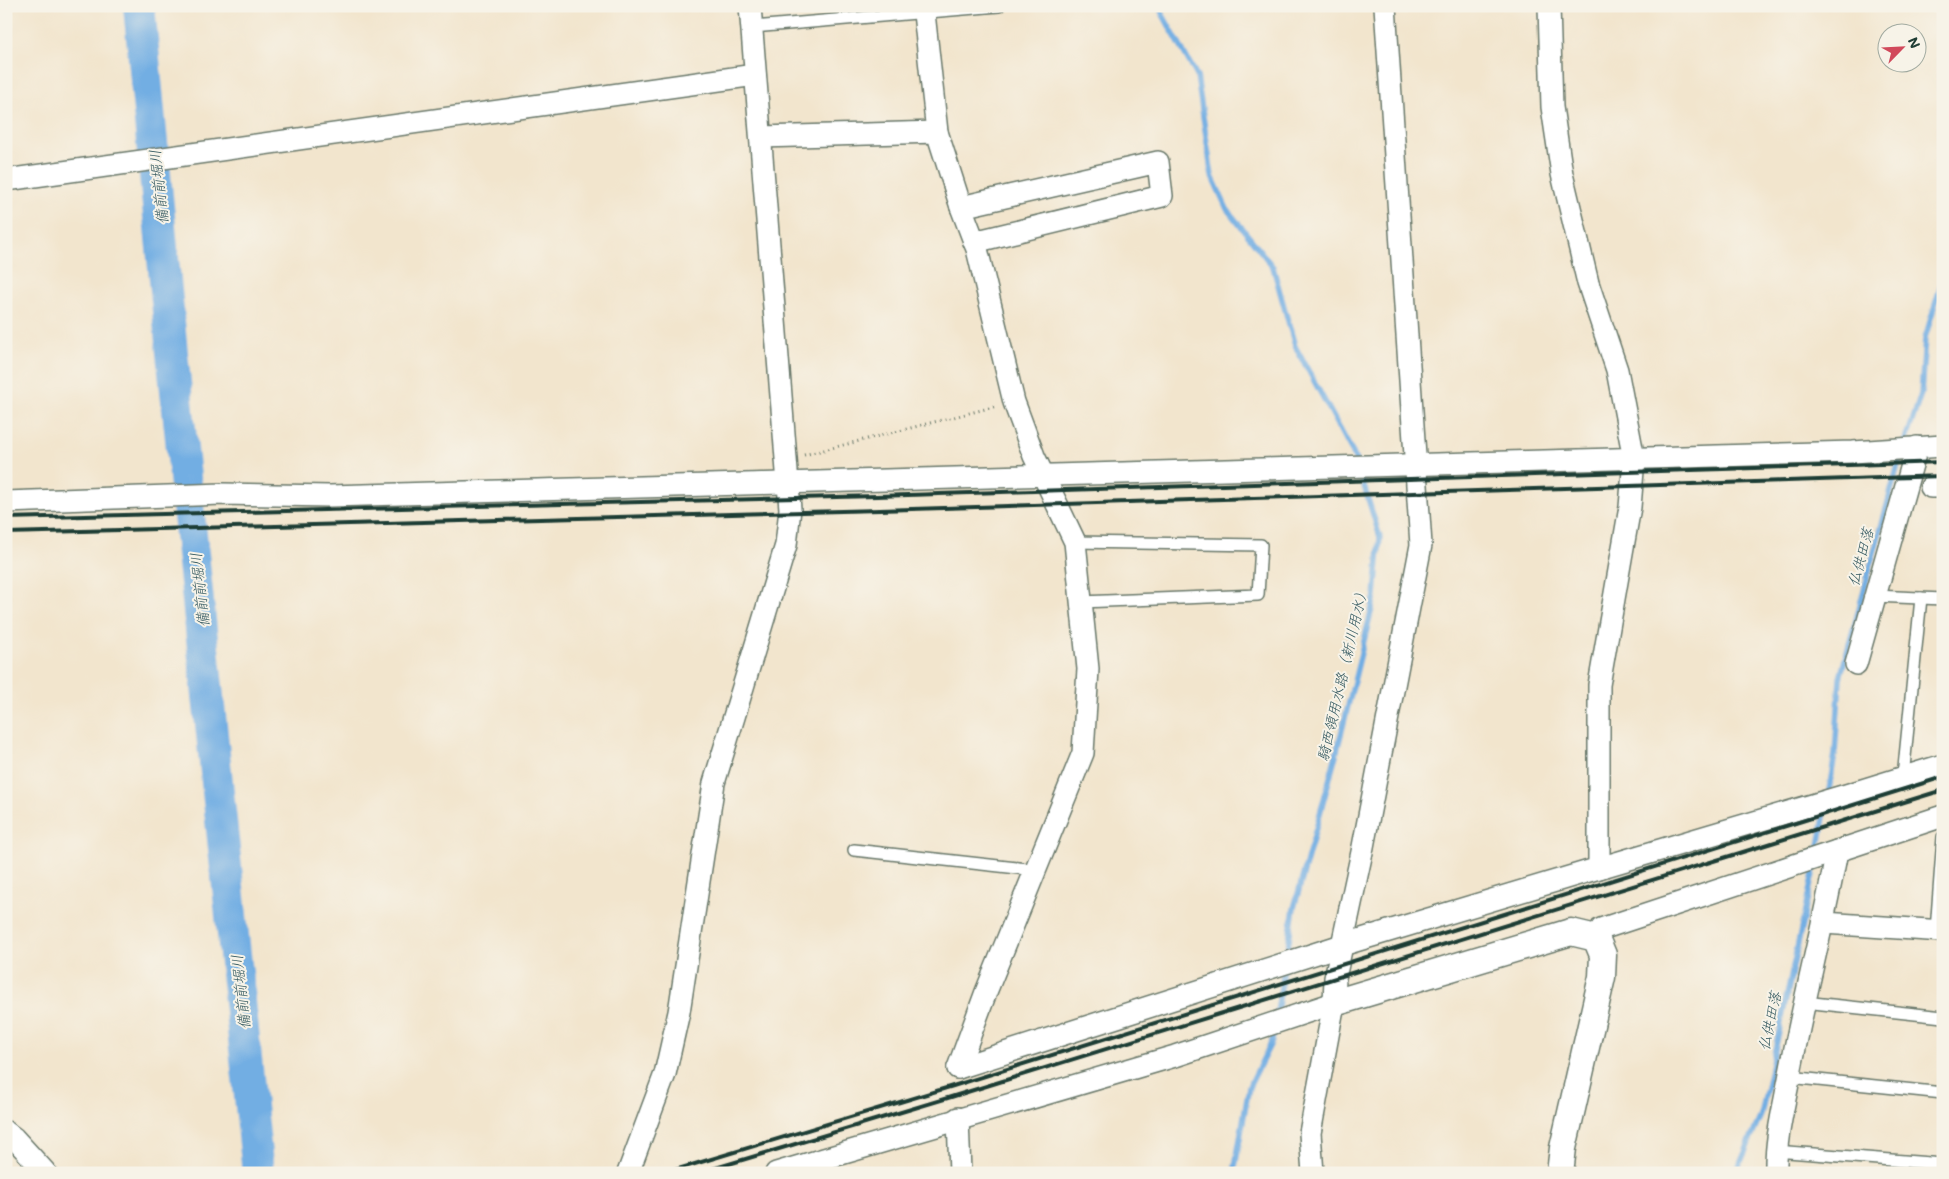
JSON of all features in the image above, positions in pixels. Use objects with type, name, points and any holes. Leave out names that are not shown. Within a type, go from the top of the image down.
[{"type":"street","points":[[1313,1173],[1310,1133],[1334,1002],[1335,978],[1362,852],[1421,545],[1385,6]]},
{"type":"street","points":[[1549,6],[1552,107],[1562,174],[1588,283],[1617,370],[1634,459],[1630,507],[1599,686],[1599,868]]},
{"type":"street","points":[[924,13],[937,132],[974,242],[1014,402],[1043,476],[1074,542],[1088,669],[1083,753],[982,1001],[958,1068],[1342,945],[1943,765]]},
{"type":"street","points":[[628,1173],[665,1074],[679,1012],[714,783],[786,545],[790,509],[751,17]]},
{"type":"street","points":[[6,180],[755,74]]},
{"type":"street","points":[[761,137],[937,132]]},
{"type":"street","points":[[961,208],[1158,162],[1162,196],[974,242]]},
{"type":"street","points":[[6,502],[222,494],[330,496],[1634,459],[1853,452],[1943,446]]},
{"type":"street","points":[[1856,664],[1874,596],[1908,448]]},
{"type":"street","points":[[1596,938],[1601,929],[1943,816]]},
{"type":"street","points":[[1776,1173],[1775,1151],[1789,1077],[1804,1002],[1824,923],[1837,851]]},
{"type":"street","points":[[1824,923],[1939,931]]},
{"type":"street","points":[[776,1173],[958,1118],[1175,1056],[1334,1002],[1571,932],[1596,938]]},
{"type":"street","points":[[1560,1173],[1563,1148],[1602,977],[1603,954],[1596,938]]},
{"type":"street","points":[[958,1118],[960,1173]]},
{"type":"street","points":[[6,1132],[14,1138],[46,1173]]},
{"type":"lane","points":[[751,17],[884,11],[924,13],[999,6]]},
{"type":"lane","points":[[1074,542],[1261,545],[1258,595],[1081,602]]},
{"type":"lane","points":[[1874,596],[1943,599]]},
{"type":"lane","points":[[1903,777],[1921,598]]},
{"type":"lane","points":[[1939,931],[1943,837]]},
{"type":"lane","points":[[854,850],[1036,870]]},
{"type":"lane","points":[[1804,1002],[1943,1017]]},
{"type":"lane","points":[[1789,1077],[1943,1093]]},
{"type":"lane","points":[[1775,1151],[1943,1164]]},
{"type":"path","points":[[1929,6],[1943,10]]},
{"type":"path","points":[[785,460],[1014,402]]},
{"type":"waterway","name":"備前前堀川","points":[[139,6],[172,353],[258,1173]]},
{"type":"waterway","name":"騎西領用水路（新川用水）","points":[[1160,6],[1163,15],[1197,76],[1212,176],[1227,209],[1273,267],[1295,346],[1356,461]]},
{"type":"waterway","name":"仏供田落","points":[[1905,443],[1921,394],[1925,338],[1943,278]]},
{"type":"waterway","name":"仏供田落","points":[[1828,796],[1835,754],[1840,678],[1901,454]]},
{"type":"waterway","name":"騎西領用水路（新川用水）","points":[[1286,959],[1294,908],[1335,759],[1375,596],[1380,537],[1359,470]]},
{"type":"waterway","name":"仏供田落","points":[[1819,847],[1826,805]]},
{"type":"waterway","name":"仏供田落","points":[[1736,1173],[1761,1115],[1814,869]]},
{"type":"waterway","name":"騎西領用水路（新川用水）","points":[[1276,1018],[1284,968]]},
{"type":"waterway","name":"騎西領用水路（新川用水）","points":[[1234,1173],[1249,1087],[1272,1041],[1274,1027]]},
{"type":"railway","points":[[6,518],[877,496],[1943,462]]},
{"type":"railway","points":[[6,533],[880,510],[1943,476]]},
{"type":"railway","points":[[665,1173],[953,1086],[1943,777]]},
{"type":"railway","points":[[699,1173],[951,1097],[1943,790]]}]
